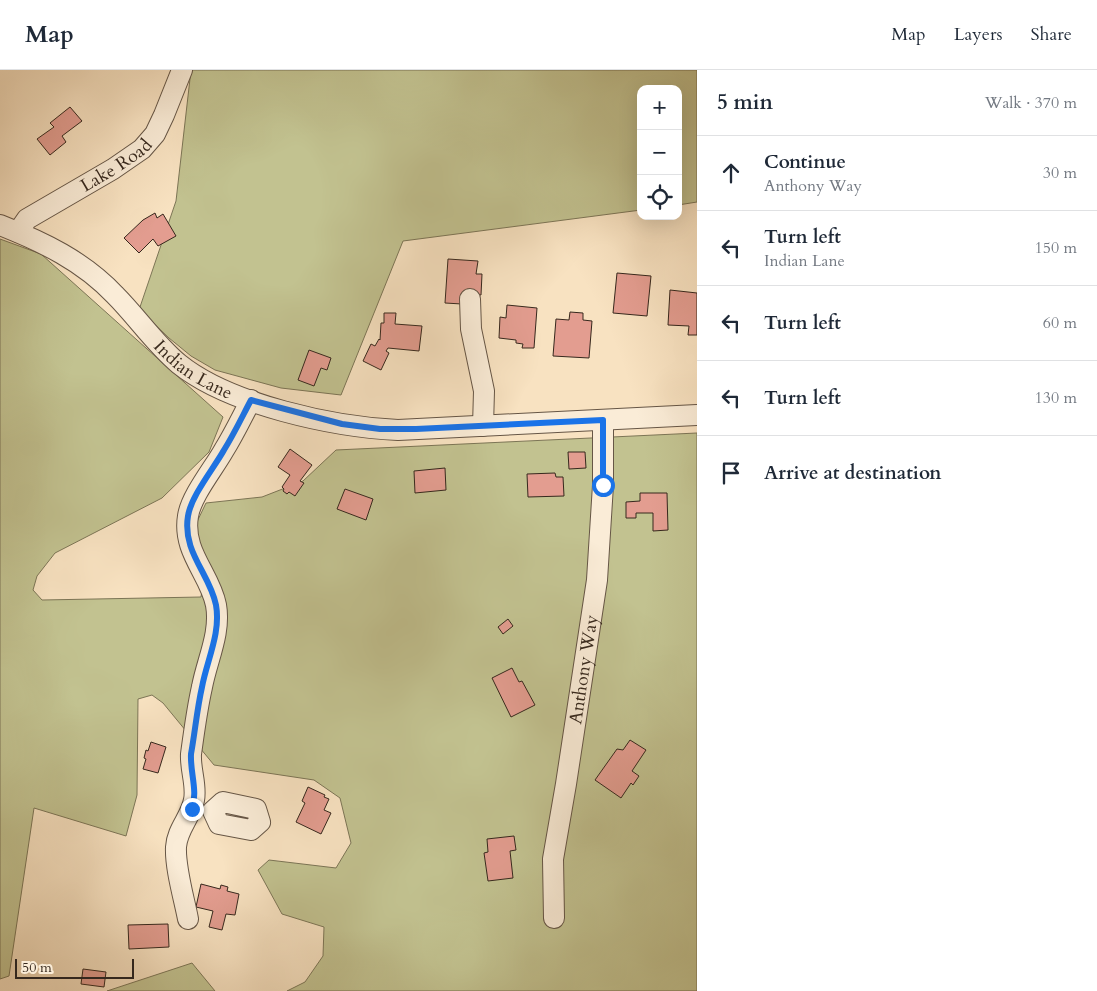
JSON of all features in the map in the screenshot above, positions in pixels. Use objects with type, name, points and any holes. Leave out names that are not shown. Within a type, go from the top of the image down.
[{"type":"street","name":"Lake Road","points":[[9,228],[27,220],[113,169],[142,149],[154,134],[161,121],[182,70]]},
{"type":"street","name":"Indian Lane","points":[[9,228],[73,259],[101,281],[128,308],[167,354],[180,365],[209,383],[251,400],[320,419],[361,427],[398,430],[697,415]]},
{"type":"street","points":[[470,299],[471,330],[484,391],[483,426]]},
{"type":"street","points":[[188,919],[176,846],[195,794],[190,764],[191,754],[202,684],[214,640],[217,616],[216,604],[212,593],[192,554],[189,541],[188,516],[201,487],[224,451],[251,400]]},
{"type":"street","name":"Anthony Way","points":[[554,918],[553,859],[596,580],[603,485],[603,420]]},
{"type":"street","points":[[192,806],[213,811]]},
{"type":"green space","points":[[191,70],[697,70],[697,202],[682,204],[682,85],[637,85],[637,211],[403,241],[341,395],[281,388],[215,370],[191,356],[148,318],[140,307],[176,201]]},
{"type":"green space","points":[[0,239],[41,254],[223,417],[209,452],[162,498],[55,553],[37,576],[33,590],[42,600],[201,597],[205,568],[194,528],[206,503],[262,497],[303,481],[336,450],[697,433],[697,991],[287,991],[305,982],[323,956],[324,927],[282,914],[258,870],[269,860],[336,868],[351,843],[340,798],[314,780],[214,765],[163,703],[152,695],[138,699],[137,795],[126,836],[34,808],[9,976],[0,979]]},
{"type":"green space","points":[[192,963],[215,991],[107,991]]},
{"type":"building","points":[[70,107],[82,121],[62,136],[66,142],[50,155],[37,139],[54,127],[50,123]]},
{"type":"building","points":[[155,213],[157,218],[163,214],[176,236],[158,246],[153,239],[139,253],[124,238],[143,220]]},
{"type":"building","points":[[448,259],[478,261],[476,274],[482,274],[481,295],[463,294],[462,304],[445,303]]},
{"type":"building","points":[[617,273],[651,276],[647,316],[613,313]]},
{"type":"building","points":[[670,290],[697,293],[697,335],[688,335],[689,326],[668,325]]},
{"type":"building","points":[[507,305],[537,308],[534,348],[522,348],[523,344],[516,343],[516,340],[499,338],[500,317],[506,318]]},
{"type":"building","points":[[570,312],[583,313],[583,320],[592,321],[589,358],[553,356],[556,319],[569,320]]},
{"type":"building","points":[[384,313],[396,313],[395,324],[422,326],[419,351],[388,348],[386,351],[389,353],[381,370],[363,361],[371,344],[375,346],[380,340],[381,323],[384,323]]},
{"type":"building","points":[[309,350],[331,358],[327,370],[321,368],[314,386],[298,380]]},
{"type":"building","points":[[290,449],[312,465],[300,481],[304,483],[295,496],[283,491],[282,487],[290,475],[278,467]]},
{"type":"building","points":[[568,452],[585,452],[586,468],[569,469]]},
{"type":"building","points":[[445,468],[446,490],[415,493],[414,471]]},
{"type":"building","points":[[555,473],[556,477],[563,477],[564,496],[528,497],[527,474]]},
{"type":"building","points":[[345,489],[373,499],[366,520],[337,509]]},
{"type":"building","points":[[640,493],[667,493],[668,530],[653,531],[653,513],[636,513],[636,518],[626,518],[626,502],[640,501]]},
{"type":"building","points":[[508,619],[513,626],[503,634],[498,627]]},
{"type":"building","points":[[512,668],[519,682],[522,681],[535,705],[511,717],[492,678]]},
{"type":"building","points":[[630,740],[646,750],[632,771],[639,776],[633,785],[631,783],[621,798],[595,780],[617,749],[623,750]]},
{"type":"building","points":[[151,742],[166,747],[158,773],[143,769],[146,750],[148,751]]},
{"type":"building","points":[[308,787],[329,799],[324,810],[331,813],[321,834],[296,822],[305,803],[302,801]]},
{"type":"building","points":[[514,836],[516,850],[510,851],[513,878],[488,881],[484,853],[488,852],[487,839]]},
{"type":"building","points":[[201,884],[220,889],[221,885],[228,887],[227,891],[239,894],[235,915],[226,914],[222,930],[209,927],[213,911],[196,907]]},
{"type":"building","points":[[168,924],[169,947],[129,949],[128,925]]},
{"type":"building","points":[[83,969],[106,972],[104,987],[81,984]]},
{"type":"route","points":[[192,809],[195,785],[190,764],[196,713],[214,640],[217,616],[216,604],[212,593],[192,554],[187,527],[188,516],[201,487],[224,451],[251,400],[342,424],[380,429],[398,430],[603,420],[603,485]]}]
